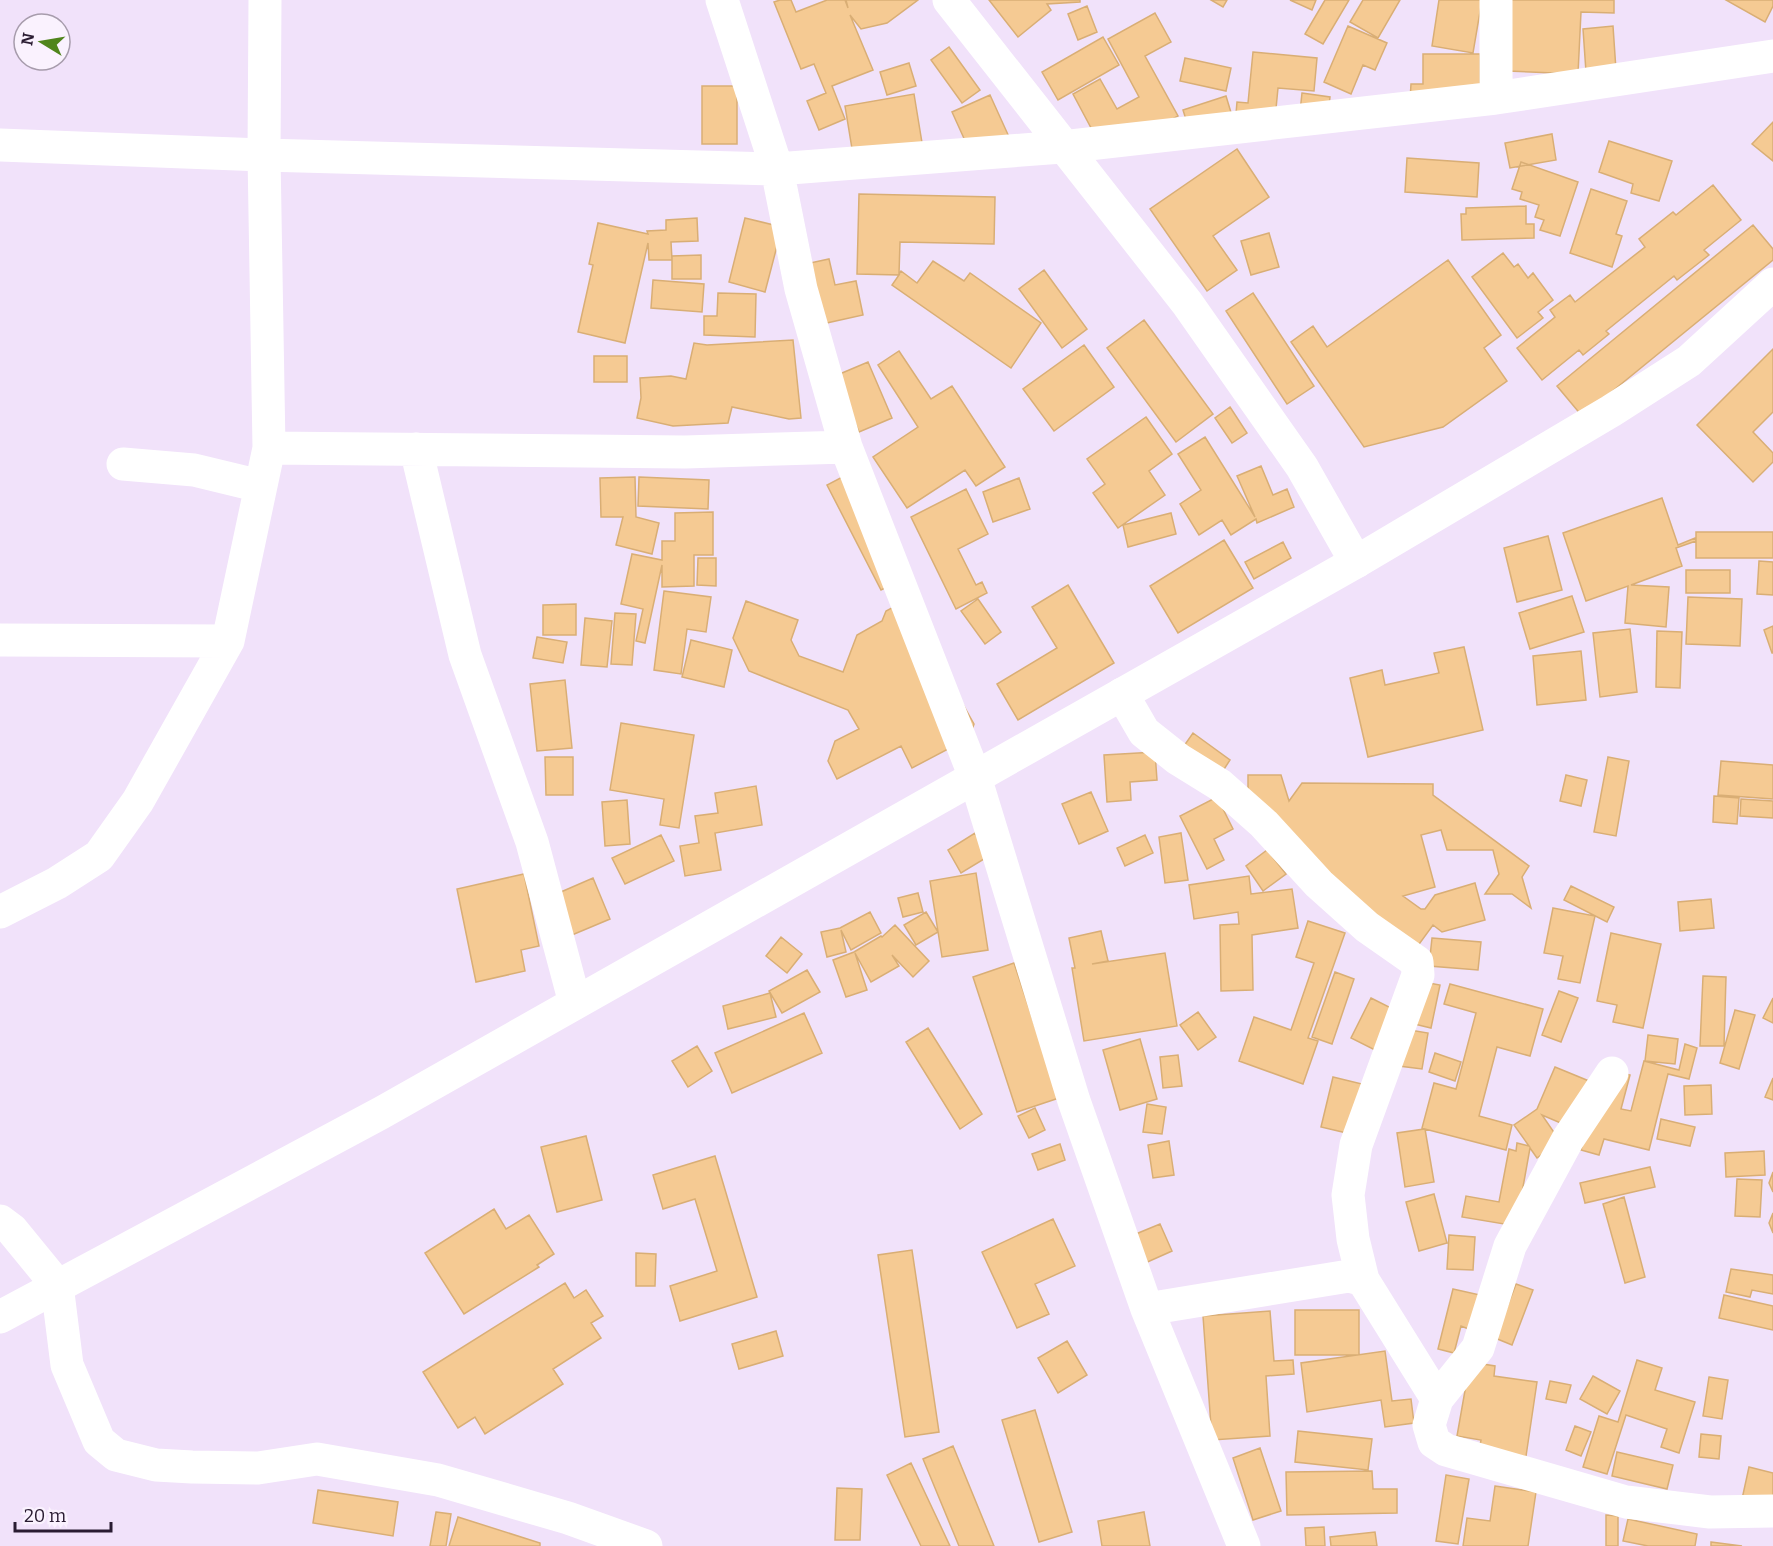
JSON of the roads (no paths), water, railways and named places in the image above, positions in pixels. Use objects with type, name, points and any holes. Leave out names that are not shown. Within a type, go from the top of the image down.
[{"type":"street","points":[[0,912],[57,883],[99,856],[138,801],[228,641],[269,448],[264,155],[265,0]]},
{"type":"street","points":[[722,0],[777,169],[801,289],[846,447],[975,777],[1074,1101],[1148,1309],[1244,1546]]},
{"type":"street","points":[[949,0],[1193,313],[1302,467],[1356,562]]},
{"type":"street","points":[[1496,0],[1496,98]]},
{"type":"street","points":[[0,145],[264,155],[777,169],[1062,147],[1496,98],[1773,56]]},
{"type":"street","points":[[0,1317],[381,1113],[1356,562],[1611,411],[1689,361],[1773,284]]},
{"type":"street","points":[[269,448],[685,452],[846,447]]},
{"type":"street","points":[[416,449],[465,654],[532,842],[575,1003]]},
{"type":"street","points":[[123,464],[194,470],[260,486]]},
{"type":"street","points":[[0,640],[228,641]]},
{"type":"street","points":[[1122,694],[1144,732],[1178,759],[1220,784],[1264,824],[1327,891],[1367,927],[1417,962],[1418,975],[1356,1145],[1348,1195],[1353,1239],[1363,1280],[1437,1399]]},
{"type":"street","points":[[1612,1073],[1568,1139],[1510,1246],[1478,1348],[1437,1399],[1429,1425],[1434,1442],[1446,1450],[1626,1502],[1710,1512],[1773,1511]]},
{"type":"street","points":[[0,1221],[12,1230],[57,1285],[67,1365],[99,1441],[116,1455],[156,1466],[258,1468],[316,1459],[449,1483],[568,1518],[646,1546]]},
{"type":"street","points":[[1148,1309],[1349,1276],[1363,1280]]}]
